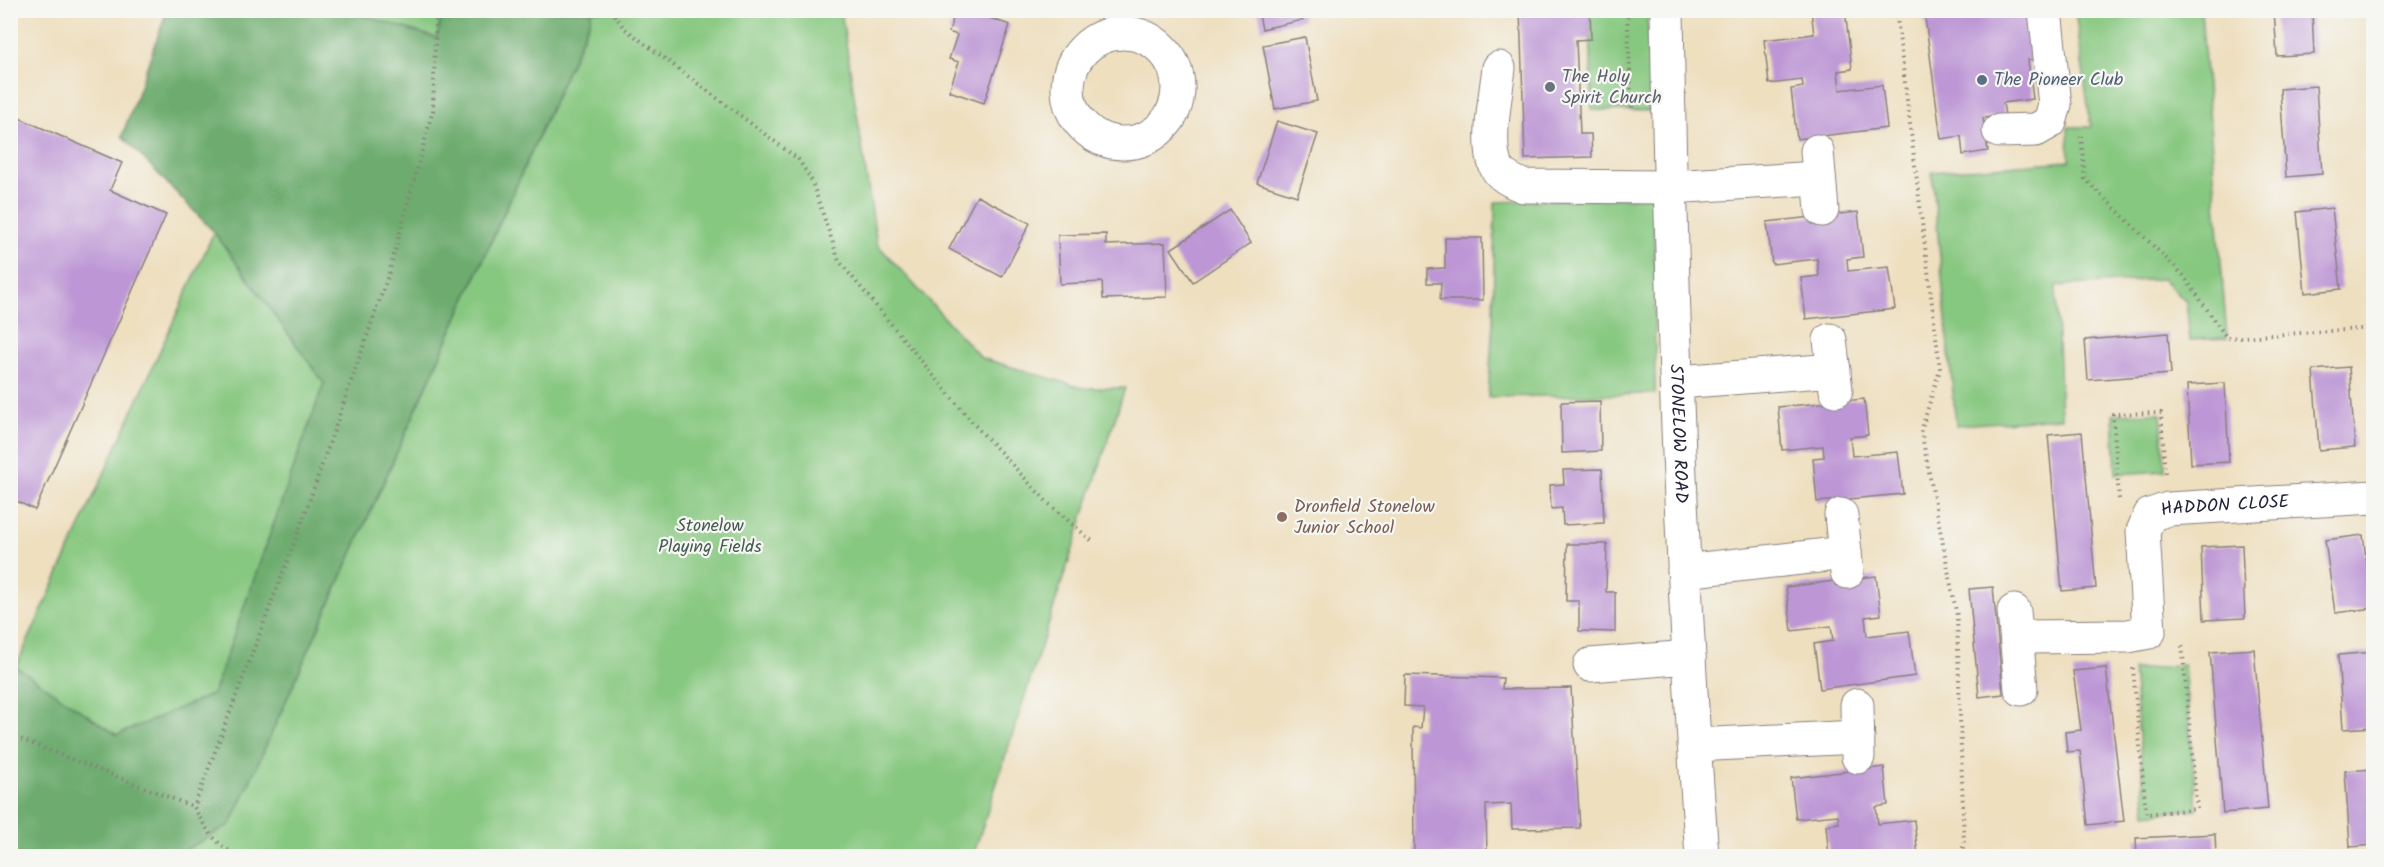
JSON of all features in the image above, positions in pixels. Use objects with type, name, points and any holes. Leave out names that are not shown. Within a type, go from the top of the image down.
[{"type":"street","name":"STONELOW ROAD","points":[[1667,10],[1670,187],[1684,571],[1702,856]]},
{"type":"street","points":[[1999,131],[2036,130],[2050,122],[2055,105],[2045,10]]},
{"type":"street","points":[[1499,68],[1492,136],[1497,168],[1508,179],[1523,186],[1670,187],[1820,179]]},
{"type":"street","points":[[1677,382],[1833,367]]},
{"type":"street","name":"HADDON CLOSE","points":[[2139,634],[2143,531],[2150,515],[2168,509],[2373,497]]},
{"type":"street","points":[[1684,571],[1846,563],[1841,515]]},
{"type":"street","points":[[2021,689],[2016,624],[2139,634]]},
{"type":"street","points":[[1590,665],[1689,657]]},
{"type":"street","points":[[1694,745],[1858,747],[1857,705]]},
{"type":"path","points":[[194,807],[302,522],[389,273],[433,110],[436,10]]},
{"type":"path","points":[[611,10],[624,28],[798,159],[811,178],[839,261],[971,421],[1049,504],[1092,541]]},
{"type":"path","points":[[1627,10],[1632,116]]},
{"type":"path","points":[[1896,10],[1940,369],[1921,431],[1957,616],[1964,845],[1960,856]]},
{"type":"path","points":[[2055,105],[2079,124],[2085,179],[2184,275],[2227,338],[2373,328]]},
{"type":"path","points":[[2143,531],[2122,533],[2113,414],[2161,413],[2168,509]]},
{"type":"path","points":[[2139,634],[2182,640],[2197,809],[2146,814],[2133,670],[2139,634]]},
{"type":"path","points":[[10,735],[194,807],[204,828],[225,850],[239,856]]},
{"type":"green space","points":[[167,11],[348,11],[437,38],[442,11],[592,11],[590,20],[231,824],[175,856],[11,856],[10,682],[16,667],[117,735],[213,694],[324,383],[214,232],[122,136]]},
{"type":"green space","name":"Stonelow Playing Fields","points":[[348,11],[841,11],[877,244],[981,358],[1083,388],[1125,388],[973,856],[175,856],[231,824],[590,21],[437,38]]},
{"type":"green space","points":[[1590,11],[1647,11],[1651,111],[1592,110]]},
{"type":"green space","points":[[2075,11],[2201,11],[2227,338],[2190,340],[2186,302],[2163,279],[2056,286],[2061,418],[1956,425],[1932,172],[2069,161],[2068,127],[2091,127]]},
{"type":"green space","points":[[1654,197],[1655,394],[1488,397],[1493,321],[1495,202]]},
{"type":"green space","points":[[214,232],[324,383],[213,694],[117,735],[16,667]]},
{"type":"green space","points":[[2161,413],[2165,471],[2116,474],[2113,414]]},
{"type":"green space","points":[[2184,665],[2197,809],[2146,814],[2133,670]]},
{"type":"building","points":[[956,10],[966,10],[1010,25],[984,103],[949,91],[959,62],[949,59],[957,35],[949,32]]},
{"type":"building","points":[[1258,10],[1301,10],[1303,20],[1262,29]]},
{"type":"building","name":"The Holy Spirit Church","points":[[1520,10],[1590,10],[1591,39],[1576,40],[1580,134],[1591,134],[1592,157],[1525,159]]},
{"type":"building","points":[[1811,10],[1845,10],[1852,69],[1838,71],[1840,90],[1882,85],[1887,128],[1797,139],[1791,89],[1803,87],[1802,80],[1769,84],[1764,40],[1814,34]]},
{"type":"building","name":"The Pioneer Club","points":[[1924,10],[2033,10],[2039,59],[2028,60],[2033,99],[2003,103],[2005,115],[1983,118],[1988,151],[1963,155],[1961,136],[1941,139]]},
{"type":"building","points":[[2274,10],[2312,10],[2314,54],[2277,56]]},
{"type":"building","points":[[1305,37],[1317,101],[1275,109],[1263,45]]},
{"type":"building","points":[[2316,86],[2322,174],[2286,177],[2280,89]]},
{"type":"building","points":[[10,114],[122,163],[110,190],[166,215],[35,510],[10,498]]},
{"type":"building","points":[[1277,121],[1318,134],[1297,196],[1257,183]]},
{"type":"building","points":[[977,196],[1030,223],[1002,277],[949,249]]},
{"type":"building","points":[[2332,208],[2341,289],[2305,293],[2297,212]]},
{"type":"building","points":[[1230,210],[1251,243],[1193,282],[1171,249]]},
{"type":"building","points":[[1858,212],[1863,257],[1847,259],[1848,271],[1889,267],[1895,309],[1806,319],[1801,278],[1819,276],[1817,259],[1772,264],[1767,222]]},
{"type":"building","points":[[1106,234],[1106,245],[1165,243],[1167,297],[1103,299],[1102,282],[1060,284],[1058,235]]},
{"type":"building","points":[[1445,238],[1482,238],[1483,300],[1440,300],[1441,283],[1427,283],[1427,269],[1445,268]]},
{"type":"building","points":[[2168,333],[2171,374],[2088,380],[2085,340]]},
{"type":"building","points":[[2349,367],[2355,447],[2319,450],[2313,370]]},
{"type":"building","points":[[2225,383],[2229,462],[2191,464],[2187,385]]},
{"type":"building","points":[[1864,399],[1868,435],[1850,437],[1852,456],[1898,452],[1903,494],[1817,502],[1813,458],[1824,457],[1823,446],[1782,450],[1778,407]]},
{"type":"building","points":[[1600,401],[1601,451],[1562,453],[1561,402]]},
{"type":"building","points":[[2082,432],[2096,588],[2062,591],[2048,435]]},
{"type":"building","points":[[1602,469],[1604,523],[1563,525],[1562,508],[1551,509],[1550,485],[1564,484],[1563,470]]},
{"type":"building","points":[[2363,535],[2373,608],[2335,613],[2325,540]]},
{"type":"building","points":[[1567,544],[1607,544],[1606,592],[1615,592],[1615,632],[1579,631],[1579,601],[1566,601]]},
{"type":"building","points":[[2242,545],[2245,618],[2204,620],[2201,547]]},
{"type":"building","points":[[1876,576],[1881,615],[1865,617],[1867,636],[1909,631],[1915,676],[1820,689],[1814,644],[1833,641],[1831,626],[1792,631],[1786,587]]},
{"type":"building","points":[[1993,587],[2003,694],[1979,697],[1969,589]]},
{"type":"building","points":[[2254,649],[2268,809],[2223,813],[2210,652]]},
{"type":"building","points":[[2374,652],[2374,727],[2343,729],[2338,655]]},
{"type":"building","points":[[2106,668],[2124,821],[2088,825],[2080,751],[2067,752],[2065,732],[2081,730],[2073,671]]},
{"type":"building","points":[[1405,675],[1503,678],[1502,689],[1571,688],[1580,828],[1512,829],[1511,804],[1486,805],[1487,856],[1414,856],[1413,727],[1421,728],[1423,707],[1404,706]]},
{"type":"building","points":[[1884,767],[1888,805],[1876,807],[1878,824],[1914,820],[1918,856],[1829,856],[1826,825],[1839,823],[1838,815],[1796,819],[1791,778]]},
{"type":"building","points":[[2374,769],[2374,845],[2350,847],[2345,771]]},
{"type":"building","points":[[2215,834],[2216,856],[2137,856],[2136,838]]},
{"type":"place","name":"The Pioneer Club","points":[[1982,80]]},
{"type":"place","name":"The Holy Spirit Church","points":[[1550,87]]},
{"type":"place","name":"Dronfield Stonelow Junior School","points":[[1282,517]]}]
